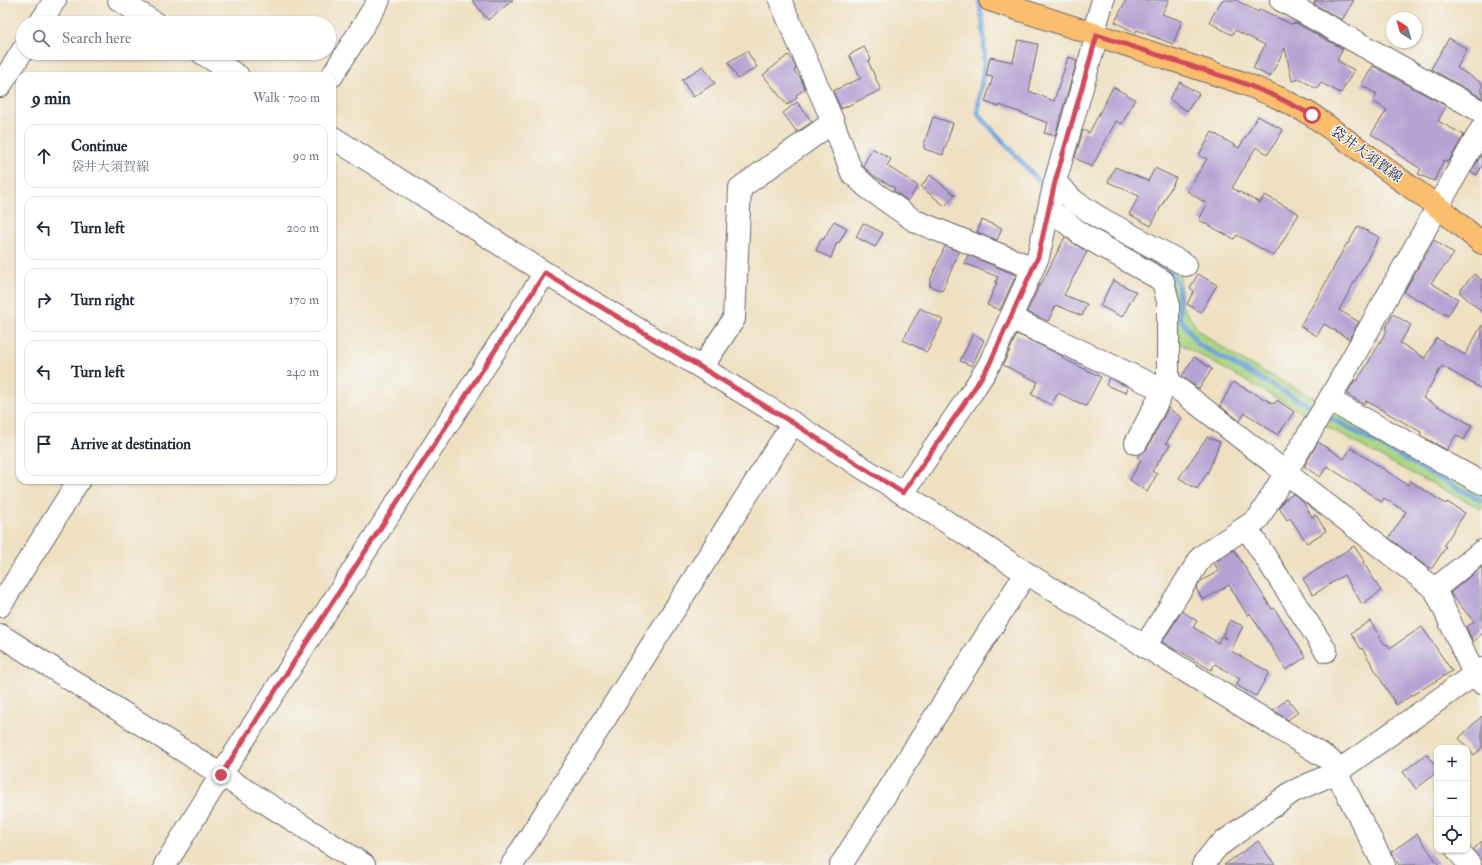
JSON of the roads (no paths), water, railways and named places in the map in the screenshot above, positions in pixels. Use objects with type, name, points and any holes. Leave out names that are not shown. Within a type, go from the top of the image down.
[{"type":"main road","name":"袋井大須賀線","points":[[992,1],[1243,83],[1277,97],[1312,115],[1438,207],[1482,243]]},
{"type":"street","points":[[45,16],[55,0]]},
{"type":"street","points":[[119,0],[144,16]]},
{"type":"street","points":[[334,72],[379,0]]},
{"type":"street","points":[[780,0],[833,122],[852,173],[868,188],[915,221],[1033,268]]},
{"type":"street","points":[[903,493],[989,365],[1038,257],[1055,182],[1103,0]]},
{"type":"street","points":[[1281,0],[1482,112]]},
{"type":"street","points":[[0,86],[17,60]]},
{"type":"street","points":[[213,60],[232,72]]},
{"type":"street","points":[[702,368],[734,320],[740,188],[833,122]]},
{"type":"street","points":[[1145,646],[1202,556],[1258,520],[1329,400],[1482,128]]},
{"type":"street","points":[[336,139],[545,273],[793,423],[1026,573],[1330,760],[1384,865]]},
{"type":"street","points":[[1055,182],[1074,201],[1098,217],[1186,265]]},
{"type":"street","points":[[1049,209],[1082,234],[1163,280],[1168,302],[1166,386],[1136,443]]},
{"type":"street","points":[[165,865],[221,775],[545,273]]},
{"type":"street","points":[[1011,318],[1166,386],[1286,472],[1435,589],[1479,675],[1337,772],[1292,792],[1218,847],[1203,865]]},
{"type":"street","points":[[1329,400],[1482,483]]},
{"type":"street","points":[[512,865],[793,423]]},
{"type":"street","points":[[0,606],[76,484]]},
{"type":"street","points":[[1246,527],[1326,651]]},
{"type":"street","points":[[1435,589],[1482,551]]},
{"type":"street","points":[[841,865],[1026,573]]},
{"type":"street","points":[[0,635],[364,865]]},
{"type":"street","points":[[1460,853],[1470,865]]},
{"type":"waterway","points":[[979,0],[982,15],[984,54],[978,114],[1047,190]]},
{"type":"waterway","points":[[1136,253],[1171,271],[1178,285],[1180,318],[1199,345],[1317,410]]},
{"type":"waterway","points":[[1325,415],[1482,501]]}]
